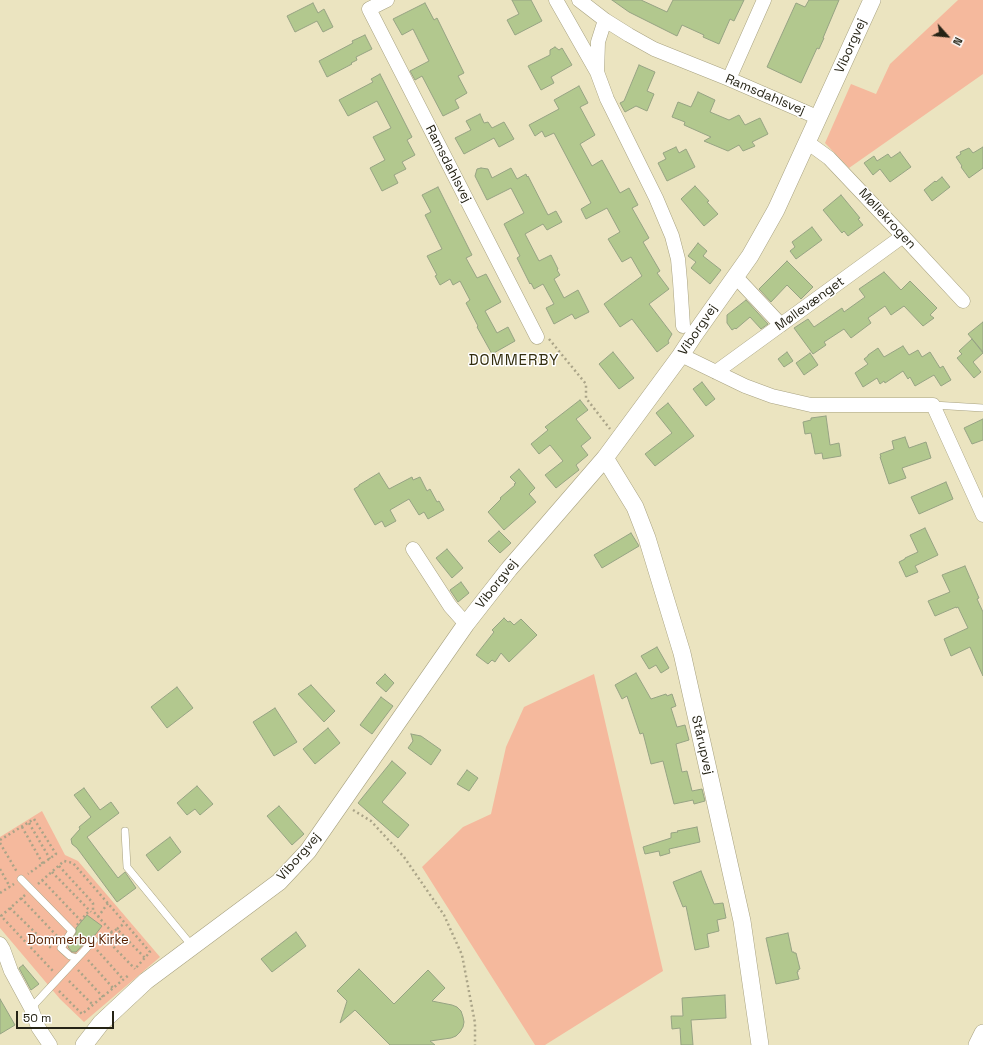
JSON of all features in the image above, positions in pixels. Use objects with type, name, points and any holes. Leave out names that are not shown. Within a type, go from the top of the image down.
[{"type":"street","name":"Ramsdahlsvej","points":[[386,0],[369,9],[537,337]]},
{"type":"street","points":[[556,0],[597,72],[607,99],[656,198],[672,236],[678,259],[683,326]]},
{"type":"street","name":"Ramsdahlsvej","points":[[579,0],[605,20],[654,49],[729,79],[819,118]]},
{"type":"street","points":[[729,79],[764,0]]},
{"type":"street","name":"Viborgvej","points":[[84,1045],[101,1024],[146,981],[279,882],[308,851],[466,624],[509,569],[605,458],[681,355],[750,256],[776,210],[872,0]]},
{"type":"street","points":[[597,72],[598,42],[605,20]]},
{"type":"street","name":"Møllekrogen","points":[[808,142],[829,158],[963,301]]},
{"type":"street","name":"Møllevænget","points":[[716,372],[903,236]]},
{"type":"street","points":[[735,276],[780,326]]},
{"type":"street","points":[[681,355],[745,386],[772,396],[811,405],[933,404],[983,515]]},
{"type":"street","name":"Stårupvej","points":[[605,458],[635,507],[647,538],[682,653],[742,921],[760,1045]]},
{"type":"street","points":[[413,549],[450,606],[466,624]]},
{"type":"street","points":[[0,944],[11,971],[31,1008],[38,1027],[50,1045]]},
{"type":"street","points":[[977,1045],[983,1034]]},
{"type":"lane","points":[[933,404],[983,408]]},
{"type":"lane","points":[[125,830],[127,867],[192,946]]},
{"type":"lane","points":[[21,879],[72,932],[61,948],[70,956],[77,959]]},
{"type":"lane","points":[[31,1008],[62,974],[94,943]]},
{"type":"path","points":[[537,337],[549,339],[586,384],[586,398],[618,440]]},
{"type":"path","points":[[342,803],[371,821],[404,857],[444,915],[462,955],[475,1023],[475,1045]]},
{"type":"path","points":[[0,893],[10,887],[56,854],[34,819],[0,841],[21,879]]},
{"type":"path","points":[[29,823],[50,859]]},
{"type":"path","points":[[22,827],[43,864]]},
{"type":"path","points":[[59,866],[93,903],[92,912]]},
{"type":"path","points":[[0,870],[10,887]]},
{"type":"path","points":[[52,872],[112,932]]},
{"type":"path","points":[[42,880],[81,921]]},
{"type":"path","points":[[21,898],[64,943]]},
{"type":"path","points":[[98,917],[108,903]]},
{"type":"path","points":[[10,908],[53,950]]},
{"type":"path","points":[[72,932],[87,913],[92,912]]},
{"type":"path","points":[[125,923],[112,932],[106,939],[135,970]]},
{"type":"path","points":[[117,929],[145,958]]},
{"type":"path","points":[[94,943],[123,979]]},
{"type":"path","points":[[77,959],[113,988]]},
{"type":"path","points":[[77,959],[102,997]]},
{"type":"path","points":[[62,974],[93,1005]]},
{"type":"green space","points":[[958,0],[983,0],[983,74],[849,168],[825,143],[851,84],[876,94],[890,64]]},
{"type":"green space","points":[[594,674],[663,971],[545,1045],[535,1045],[422,867],[463,827],[491,814],[506,747],[524,707]]},
{"type":"green space","name":"Dommerby Kirke","points":[[42,811],[65,855],[78,861],[160,957],[84,1022],[60,999],[0,928],[0,837]]},
{"type":"building","points":[[512,0],[531,0],[542,21],[515,35],[507,20],[519,14]]},
{"type":"building","points":[[612,0],[641,0],[667,12],[673,0],[744,0],[734,21],[730,19],[719,44],[682,25],[677,36],[629,12]]},
{"type":"building","points":[[809,0],[839,0],[819,49],[817,48],[801,83],[767,67],[796,3],[805,7]]},
{"type":"building","points":[[313,3],[318,13],[324,9],[333,27],[323,32],[317,21],[295,32],[287,16]]},
{"type":"building","points":[[425,3],[434,20],[437,18],[464,73],[458,76],[467,93],[455,100],[459,108],[443,116],[422,76],[415,80],[410,71],[429,61],[413,29],[402,35],[393,19]]},
{"type":"building","points":[[365,35],[372,49],[356,57],[357,60],[351,63],[352,64],[327,77],[319,61]]},
{"type":"building","points":[[555,47],[559,50],[562,48],[572,65],[551,77],[554,83],[541,90],[528,66],[550,55],[550,50]]},
{"type":"building","points":[[639,65],[655,72],[647,91],[654,94],[647,111],[636,106],[625,112],[620,103],[624,101]]},
{"type":"building","points":[[380,74],[412,137],[407,140],[415,155],[402,162],[406,169],[394,175],[398,183],[382,191],[370,168],[385,160],[373,137],[391,128],[377,101],[348,116],[339,100],[373,82],[371,79]]},
{"type":"building","points":[[579,86],[588,103],[580,107],[595,135],[580,144],[592,166],[602,160],[620,193],[629,188],[638,205],[632,208],[649,238],[643,242],[660,271],[657,273],[669,289],[649,304],[672,334],[668,341],[669,343],[657,352],[632,319],[620,327],[604,304],[642,276],[631,257],[622,262],[608,239],[620,232],[607,208],[586,219],[581,209],[591,203],[554,133],[545,137],[542,131],[535,136],[529,125],[559,109],[554,100]]},
{"type":"building","points":[[698,92],[715,100],[710,112],[729,120],[739,115],[745,125],[760,118],[768,134],[752,142],[755,146],[743,151],[739,145],[728,151],[704,141],[711,137],[684,125],[685,122],[672,117],[678,102],[691,107]]},
{"type":"building","points":[[480,114],[484,123],[488,122],[492,128],[504,122],[514,139],[499,147],[494,138],[464,154],[455,138],[471,130],[466,121]]},
{"type":"building","points":[[676,147],[679,153],[686,149],[695,167],[667,181],[658,163],[666,159],[663,153]]},
{"type":"building","points":[[983,147],[983,168],[969,178],[956,157],[961,154],[960,152],[969,148],[973,153]]},
{"type":"building","points":[[900,152],[911,167],[890,182],[880,169],[873,175],[864,163],[874,156],[877,161],[888,154],[891,158]]},
{"type":"building","points":[[511,168],[517,179],[526,174],[548,215],[556,211],[562,222],[547,230],[543,224],[525,234],[539,261],[551,255],[560,275],[554,279],[564,298],[578,290],[589,312],[575,319],[572,314],[554,324],[546,308],[554,304],[543,284],[534,289],[531,283],[530,284],[517,258],[520,256],[504,224],[524,213],[511,188],[487,200],[475,176],[477,169],[488,169],[492,178]]},
{"type":"building","points":[[942,177],[950,187],[932,201],[924,190]]},
{"type":"building","points":[[695,186],[709,201],[707,202],[718,214],[704,226],[681,199]]},
{"type":"building","points":[[438,187],[472,255],[466,258],[477,278],[486,274],[501,302],[485,311],[497,333],[508,327],[515,341],[492,354],[466,303],[470,300],[460,281],[453,285],[450,279],[440,285],[435,276],[437,275],[427,256],[442,249],[425,215],[431,212],[422,195]]},
{"type":"building","points":[[841,195],[860,218],[858,219],[863,225],[848,236],[844,231],[842,233],[823,210]]},
{"type":"building","points":[[812,227],[822,240],[796,259],[790,251],[795,247],[792,242]]},
{"type":"building","points":[[698,243],[707,251],[703,256],[721,270],[710,284],[691,268],[696,262],[688,256]]},
{"type":"building","points":[[787,261],[813,287],[801,299],[787,285],[771,302],[759,289]]},
{"type":"building","points":[[884,272],[901,290],[910,281],[937,308],[930,315],[934,318],[923,326],[904,306],[891,315],[885,306],[868,318],[871,323],[851,338],[844,329],[824,342],[826,345],[813,354],[794,328],[808,319],[814,327],[842,308],[844,312],[865,297],[859,289]]},
{"type":"building","points":[[746,300],[768,324],[761,329],[750,317],[736,329],[735,328],[732,330],[727,323],[727,315]]},
{"type":"building","points":[[983,322],[983,352],[968,334]]},
{"type":"building","points":[[972,339],[983,353],[973,362],[981,372],[974,378],[957,358],[962,354],[959,351]]},
{"type":"building","points":[[903,346],[909,355],[918,350],[922,357],[930,352],[940,368],[943,366],[951,380],[941,386],[934,375],[915,386],[910,377],[908,379],[903,371],[885,383],[884,381],[880,384],[877,378],[863,387],[855,373],[868,364],[864,359],[878,348],[884,357]]},
{"type":"building","points":[[613,352],[634,378],[619,389],[599,364]]},
{"type":"building","points":[[787,352],[793,361],[784,367],[778,359]]},
{"type":"building","points":[[810,353],[818,365],[804,375],[796,363]]},
{"type":"building","points":[[702,382],[715,399],[706,406],[693,389]]},
{"type":"building","points":[[580,400],[588,410],[576,419],[591,438],[581,446],[588,455],[576,465],[579,470],[556,488],[545,475],[563,461],[550,445],[539,454],[531,444],[548,430],[545,427]]},
{"type":"building","points":[[668,403],[694,436],[655,466],[645,454],[672,433],[656,413]]},
{"type":"building","points":[[826,416],[830,445],[839,443],[841,456],[823,459],[822,453],[815,454],[811,433],[805,434],[803,422],[811,420],[811,418]]},
{"type":"building","points":[[983,419],[983,440],[972,444],[964,428]]},
{"type":"building","points":[[905,437],[909,448],[926,442],[931,458],[902,468],[906,478],[889,484],[880,454],[894,449],[892,441]]},
{"type":"building","points":[[519,469],[535,488],[529,494],[536,502],[504,530],[488,512],[501,499],[500,498],[515,485],[514,484],[516,483],[510,477]]},
{"type":"building","points":[[379,473],[389,489],[412,477],[413,480],[420,477],[427,491],[430,489],[437,502],[439,501],[444,510],[428,519],[424,512],[419,515],[409,499],[390,510],[396,521],[385,527],[382,521],[375,525],[354,489]]},
{"type":"building","points":[[946,482],[953,499],[919,514],[911,497]]},
{"type":"building","points":[[925,528],[938,555],[915,566],[918,572],[906,577],[899,562],[918,552],[910,535]]},
{"type":"building","points":[[499,531],[511,543],[500,553],[488,541]]},
{"type":"building","points":[[631,533],[639,546],[602,568],[594,555]]},
{"type":"building","points":[[447,549],[463,568],[452,578],[436,558]]},
{"type":"building","points":[[965,566],[979,598],[977,599],[983,612],[983,676],[970,647],[951,656],[944,639],[968,628],[958,607],[935,616],[928,601],[950,592],[942,575]]},
{"type":"building","points":[[461,582],[469,593],[458,602],[450,590]]},
{"type":"building","points":[[504,618],[514,625],[521,619],[537,635],[509,662],[501,653],[495,662],[492,660],[488,664],[476,655],[494,632],[492,630]]},
{"type":"building","points":[[657,647],[669,668],[661,673],[656,665],[649,669],[641,656]]},
{"type":"building","points":[[636,673],[651,699],[666,694],[667,696],[672,694],[676,706],[671,708],[677,727],[685,725],[689,740],[676,744],[682,772],[687,771],[692,791],[702,789],[705,801],[694,804],[693,800],[674,804],[663,761],[651,764],[643,733],[640,734],[627,696],[622,699],[615,685]]},
{"type":"building","points":[[385,674],[394,683],[386,692],[376,683]]},
{"type":"building","points":[[311,685],[335,711],[324,722],[298,694]]},
{"type":"building","points":[[177,687],[193,708],[167,728],[151,707]]},
{"type":"building","points":[[381,697],[393,706],[372,734],[360,725]]},
{"type":"building","points":[[275,708],[297,742],[274,756],[253,722]]},
{"type":"building","points":[[328,728],[340,743],[315,764],[303,749]]},
{"type":"building","points":[[411,734],[421,736],[441,750],[431,765],[408,748],[413,741]]},
{"type":"building","points":[[392,761],[406,773],[382,802],[409,825],[398,838],[358,803]]},
{"type":"building","points":[[467,770],[478,778],[469,791],[457,784]]},
{"type":"building","points":[[197,786],[213,804],[200,815],[195,809],[187,815],[177,803]]},
{"type":"building","points":[[84,788],[100,810],[111,802],[119,813],[87,837],[118,878],[125,872],[136,888],[117,902],[77,848],[72,844],[71,839],[80,829],[79,827],[91,817],[74,795]]},
{"type":"building","points":[[279,806],[304,834],[292,845],[267,816]]},
{"type":"building","points":[[697,827],[700,842],[669,849],[670,853],[660,856],[659,851],[645,854],[643,847],[671,838],[671,833]]},
{"type":"building","points":[[170,837],[181,852],[158,871],[146,855]]},
{"type":"building","points":[[701,871],[714,904],[723,903],[726,918],[717,920],[719,931],[707,934],[709,947],[695,950],[686,906],[683,907],[673,882]]},
{"type":"building","name":"Dommerby Kirke","points":[[87,915],[102,926],[95,935],[90,937],[76,952],[72,952],[68,947],[76,933],[76,928]]},
{"type":"building","points":[[296,932],[306,946],[272,972],[261,959]]},
{"type":"building","points":[[788,933],[792,952],[796,953],[800,969],[797,972],[799,979],[776,984],[766,938]]},
{"type":"building","points":[[23,965],[39,984],[31,990],[19,968]]},
{"type":"building","points":[[359,969],[394,1004],[428,970],[445,988],[432,1001],[457,1007],[461,1011],[463,1017],[463,1027],[456,1036],[430,1041],[435,1045],[390,1045],[355,1010],[340,1023],[347,1001],[337,991]]},
{"type":"building","points":[[725,995],[726,1018],[691,1020],[693,1045],[681,1045],[680,1028],[672,1029],[671,1016],[683,1016],[682,998]]},
{"type":"building","points":[[0,999],[15,1025],[0,1034]]},
{"type":"district","name":"DOMMERBY","points":[[514,361]]}]
